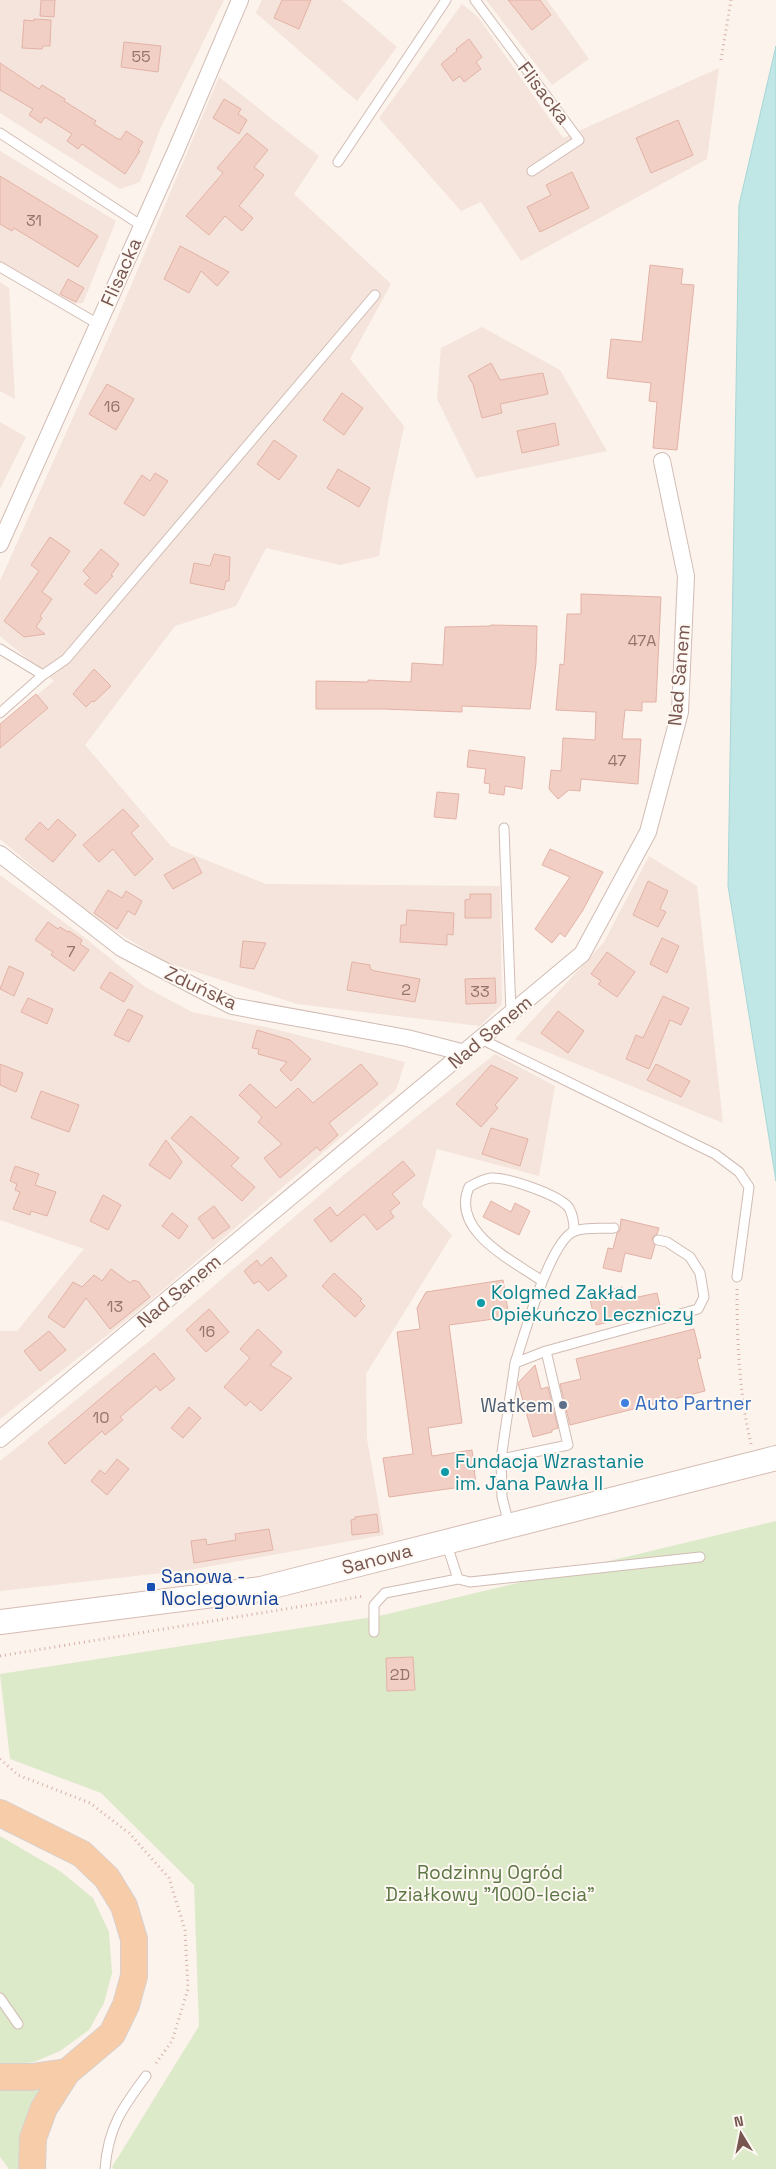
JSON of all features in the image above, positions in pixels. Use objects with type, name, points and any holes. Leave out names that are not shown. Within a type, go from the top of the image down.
[{"type":"main road","name":"Sanowa","points":[[0,1622],[261,1589],[509,1526],[750,1458],[776,1458]]},
{"type":"main road","points":[[0,1813],[82,1854],[107,1878],[124,1906],[134,1939],[134,1976],[126,2006],[112,2034],[67,2072],[44,2108],[34,2138],[32,2169]]},
{"type":"main road","points":[[0,2077],[32,2078],[67,2072]]},
{"type":"street","name":"Flisacka","points":[[0,544],[142,226],[240,0]]},
{"type":"street","name":"Nad Sanem","points":[[0,1439],[582,954],[648,832],[680,712],[686,576],[662,461]]},
{"type":"street","name":"Zduńska","points":[[0,854],[121,948],[232,1006],[407,1038],[465,1052]]},
{"type":"lane","points":[[338,162],[446,0]]},
{"type":"lane","name":"Flisacka","points":[[475,0],[579,140],[532,171]]},
{"type":"lane","points":[[0,133],[142,226]]},
{"type":"lane","points":[[0,267],[98,324]]},
{"type":"lane","points":[[0,713],[66,659],[375,295]]},
{"type":"lane","points":[[0,649],[43,676]]},
{"type":"lane","points":[[504,828],[511,1014]]},
{"type":"lane","points":[[480,1039],[715,1154],[739,1172],[749,1187],[737,1277]]},
{"type":"lane","points":[[542,1282],[480,1237],[470,1223],[466,1210],[464,1199],[469,1187],[491,1178],[513,1181],[556,1197],[569,1208],[574,1221],[574,1231]]},
{"type":"lane","points":[[509,1526],[502,1497],[501,1459],[515,1363],[542,1282],[559,1245],[574,1231],[614,1228]]},
{"type":"lane","points":[[515,1363],[546,1350],[698,1309],[704,1297],[700,1273],[690,1257],[667,1242],[658,1240]]},
{"type":"lane","points":[[501,1459],[568,1445],[546,1350]]},
{"type":"lane","points":[[446,1541],[458,1578]]},
{"type":"lane","points":[[374,1632],[374,1605],[385,1593],[458,1578],[470,1582],[700,1557]]},
{"type":"lane","points":[[0,1998],[18,2024]]},
{"type":"lane","points":[[105,2169],[106,2152],[119,2114],[146,2076]]},
{"type":"path","points":[[721,60],[731,0]]},
{"type":"path","points":[[737,1277],[738,1350],[750,1458]]},
{"type":"path","points":[[0,1656],[385,1593]]},
{"type":"shaded area","points":[[0,0],[224,0],[161,127],[140,182],[120,189],[0,113]]},
{"type":"shaded area","points":[[262,0],[342,0],[397,47],[357,101],[256,13]]},
{"type":"shaded area","points":[[486,0],[547,0],[589,59],[552,85]]},
{"type":"shaded area","points":[[462,4],[478,17],[563,138],[719,68],[707,159],[521,261],[481,202],[461,211],[379,118]]},
{"type":"shaded area","points":[[219,77],[319,156],[294,194],[391,284],[350,359],[404,426],[379,556],[340,565],[266,548],[236,606],[175,626],[85,745],[171,846],[266,884],[500,886],[502,1004],[480,1026],[297,1004],[165,962],[90,915],[0,839],[0,725],[54,681],[0,636],[0,581],[116,321]]},
{"type":"shaded area","points":[[0,151],[116,221],[83,303],[65,304],[0,263]]},
{"type":"shaded area","points":[[0,282],[9,288],[15,399],[0,391]]},
{"type":"shaded area","points":[[482,327],[560,370],[607,451],[476,478],[437,399],[441,348]]},
{"type":"shaded area","points":[[0,422],[26,437],[0,489]]},
{"type":"shaded area","points":[[649,856],[697,886],[723,1123],[515,1039],[604,942]]},
{"type":"shaded area","points":[[0,875],[84,937],[145,987],[192,1012],[270,1028],[405,1062],[396,1090],[138,1311],[0,1419],[0,1331],[17,1331],[84,1249],[0,1220]]},
{"type":"shaded area","points":[[495,1054],[555,1086],[539,1176],[437,1149],[422,1205],[452,1235],[366,1374],[367,1439],[384,1535],[189,1570],[0,1591],[0,1461],[147,1343],[346,1173]]},
{"type":"green space","name":"Rodzinny Ogród Działkowy \"1000-lecia\"","points":[[776,1521],[776,2169],[114,2169],[112,2167],[199,2026],[194,1885],[101,1793],[10,1759],[0,1674],[379,1616]]},
{"type":"green space","points":[[0,1836],[60,1871],[93,1898],[109,1932],[112,1973],[104,2003],[89,2030],[60,2051],[34,2062],[5,2066],[0,2065]]},
{"type":"green space","points":[[44,2084],[23,2169],[9,2169],[0,2157],[0,2088]]},
{"type":"water","points":[[776,46],[776,1181],[728,886],[739,205]]},
{"type":"building","points":[[41,0],[55,0],[54,17],[40,16]]},
{"type":"building","points":[[282,0],[311,0],[299,29],[274,18]]},
{"type":"building","points":[[508,0],[540,0],[551,15],[532,30]]},
{"type":"building","points":[[34,19],[51,20],[50,46],[43,46],[42,49],[22,48],[24,20],[34,21]]},
{"type":"building","points":[[469,39],[482,57],[476,62],[481,69],[464,82],[460,76],[453,81],[441,64]]},
{"type":"building","points":[[124,42],[161,46],[158,72],[121,67]]},
{"type":"building","points":[[0,63],[39,89],[42,85],[65,99],[64,101],[96,121],[94,124],[118,139],[121,139],[126,131],[143,142],[138,150],[140,151],[125,174],[82,144],[78,149],[67,141],[72,134],[45,117],[41,123],[29,115],[33,109],[0,90]]},
{"type":"building","points":[[224,99],[241,109],[238,114],[247,120],[239,134],[213,118]]},
{"type":"building","points":[[678,120],[693,155],[651,173],[636,138]]},
{"type":"building","points":[[247,133],[268,150],[254,167],[264,175],[239,206],[253,218],[242,231],[225,216],[209,235],[186,216],[223,173],[217,168]]},
{"type":"building","points":[[572,172],[589,208],[540,232],[527,207],[551,195],[546,185]]},
{"type":"building","points":[[0,176],[98,236],[78,267],[14,228],[12,231],[0,224]]},
{"type":"building","points":[[180,246],[229,272],[217,286],[201,271],[189,293],[164,279]]},
{"type":"building","points":[[650,265],[683,269],[681,284],[694,285],[677,450],[653,448],[657,402],[649,401],[651,383],[607,378],[611,339],[642,342]]},
{"type":"building","points":[[68,279],[84,288],[76,302],[60,294]]},
{"type":"building","points":[[491,363],[500,380],[543,373],[548,394],[500,404],[502,413],[482,418],[473,384],[468,376]]},
{"type":"building","points":[[107,384],[134,399],[116,430],[89,414]]},
{"type":"building","points":[[342,393],[363,408],[344,435],[323,420]]},
{"type":"building","points":[[555,423],[559,445],[522,453],[517,431]]},
{"type":"building","points":[[274,440],[297,456],[279,480],[257,464]]},
{"type":"building","points":[[338,469],[370,488],[359,507],[327,488]]},
{"type":"building","points":[[155,473],[168,481],[144,516],[124,503],[142,475],[150,481]]},
{"type":"building","points":[[50,537],[70,551],[42,592],[52,599],[40,616],[42,618],[36,627],[45,634],[24,637],[4,621],[39,571],[31,565]]},
{"type":"building","points":[[101,549],[119,564],[111,575],[113,576],[96,594],[84,584],[90,578],[83,571]]},
{"type":"building","points":[[214,554],[230,557],[229,581],[226,581],[224,590],[190,583],[194,563],[210,566]]},
{"type":"building","points":[[581,594],[661,597],[656,702],[642,702],[642,711],[625,710],[622,739],[641,739],[638,784],[581,779],[580,791],[569,790],[558,799],[549,789],[551,770],[561,771],[563,738],[595,740],[596,712],[556,710],[560,664],[564,665],[567,614],[581,614]]},
{"type":"building","points":[[537,626],[536,663],[530,709],[462,706],[462,712],[316,709],[316,681],[368,682],[368,680],[411,682],[412,663],[443,665],[445,627]]},
{"type":"building","points":[[94,669],[111,686],[86,707],[73,694]]},
{"type":"building","points":[[36,694],[48,708],[0,748],[0,724]]},
{"type":"building","points":[[469,750],[525,757],[522,789],[505,786],[504,795],[489,793],[490,784],[484,783],[486,769],[467,767]]},
{"type":"building","points":[[437,792],[459,794],[456,819],[434,817]]},
{"type":"building","points":[[123,809],[139,826],[131,833],[153,859],[135,876],[113,849],[99,862],[83,845]]},
{"type":"building","points":[[58,819],[76,835],[53,862],[25,839],[40,822],[48,830]]},
{"type":"building","points":[[550,849],[603,872],[583,910],[565,937],[560,933],[552,943],[535,929],[570,877],[542,865]]},
{"type":"building","points":[[194,858],[202,873],[173,889],[164,875]]},
{"type":"building","points":[[648,881],[668,891],[660,909],[666,912],[658,927],[633,915]]},
{"type":"building","points":[[108,890],[122,898],[126,891],[142,901],[135,915],[128,911],[117,929],[94,913]]},
{"type":"building","points":[[470,894],[491,894],[491,918],[465,918],[465,900],[470,899]]},
{"type":"building","points":[[407,910],[454,913],[453,935],[447,934],[447,945],[400,942],[401,925],[406,925]]},
{"type":"building","points":[[48,922],[58,929],[60,927],[69,931],[82,940],[80,944],[89,950],[74,971],[51,955],[53,952],[35,940]]},
{"type":"building","points":[[662,938],[679,946],[667,973],[650,964]]},
{"type":"building","points":[[243,941],[266,943],[254,969],[240,967]]},
{"type":"building","points":[[607,952],[635,972],[617,997],[598,984],[601,981],[591,974]]},
{"type":"building","points":[[352,962],[370,965],[370,969],[375,971],[420,979],[415,1002],[347,990]]},
{"type":"building","points":[[9,966],[24,973],[14,996],[0,989]]},
{"type":"building","points":[[110,972],[133,986],[124,1002],[100,988]]},
{"type":"building","points":[[495,978],[496,1003],[466,1004],[465,979]]},
{"type":"building","points":[[663,996],[689,1008],[681,1025],[670,1020],[649,1069],[626,1059],[636,1035],[643,1038]]},
{"type":"building","points":[[28,998],[53,1009],[47,1024],[21,1012]]},
{"type":"building","points":[[128,1009],[143,1016],[129,1042],[114,1035]]},
{"type":"building","points":[[558,1011],[584,1031],[568,1053],[541,1033]]},
{"type":"building","points":[[257,1030],[290,1040],[311,1059],[291,1081],[280,1070],[287,1062],[258,1054],[259,1049],[252,1048]]},
{"type":"building","points":[[0,1064],[23,1073],[16,1092],[0,1085]]},
{"type":"building","points":[[361,1064],[378,1084],[329,1123],[338,1135],[320,1151],[317,1147],[280,1178],[264,1158],[282,1144],[258,1122],[262,1117],[239,1095],[250,1084],[276,1108],[298,1088],[313,1103]]},
{"type":"building","points":[[656,1064],[690,1081],[681,1097],[647,1080]]},
{"type":"building","points":[[491,1065],[518,1078],[495,1105],[498,1108],[481,1127],[456,1104]]},
{"type":"building","points":[[41,1091],[79,1105],[69,1132],[31,1118]]},
{"type":"building","points":[[191,1116],[239,1158],[231,1166],[255,1187],[242,1201],[171,1138]]},
{"type":"building","points":[[491,1128],[528,1139],[520,1166],[482,1154]]},
{"type":"building","points":[[166,1140],[182,1162],[170,1179],[149,1165]]},
{"type":"building","points":[[403,1161],[415,1175],[392,1194],[400,1203],[390,1211],[394,1217],[377,1230],[364,1214],[331,1242],[314,1220],[330,1207],[337,1216]]},
{"type":"building","points":[[15,1166],[39,1174],[35,1185],[56,1192],[47,1216],[31,1211],[30,1215],[13,1209],[20,1192],[15,1190],[17,1184],[10,1181]]},
{"type":"building","points":[[103,1195],[121,1205],[108,1230],[90,1221]]},
{"type":"building","points":[[491,1201],[511,1212],[515,1203],[530,1211],[519,1235],[483,1217]]},
{"type":"building","points":[[214,1206],[230,1227],[213,1239],[198,1218]]},
{"type":"building","points":[[172,1213],[188,1226],[179,1239],[162,1226]]},
{"type":"building","points":[[621,1219],[659,1228],[657,1234],[652,1238],[655,1245],[651,1259],[625,1253],[621,1272],[603,1268],[608,1248],[613,1249],[617,1233],[620,1230]]},
{"type":"building","points":[[271,1257],[287,1276],[268,1291],[259,1281],[254,1284],[244,1271],[257,1260],[261,1266]]},
{"type":"building","points":[[111,1269],[130,1283],[133,1280],[139,1282],[150,1297],[110,1329],[86,1298],[64,1328],[48,1317],[73,1282],[82,1287],[94,1275],[102,1281]]},
{"type":"building","points":[[334,1273],[362,1299],[360,1301],[365,1306],[355,1317],[322,1286]]},
{"type":"building","points":[[503,1280],[509,1317],[449,1325],[462,1423],[428,1428],[432,1456],[472,1450],[476,1485],[389,1497],[383,1458],[413,1454],[397,1332],[420,1329],[417,1308],[426,1292]]},
{"type":"building","points":[[622,1287],[624,1300],[657,1293],[661,1310],[596,1325],[589,1295]]},
{"type":"building","points":[[209,1309],[229,1332],[206,1352],[186,1330]]},
{"type":"building","points":[[258,1329],[282,1352],[270,1365],[292,1378],[261,1411],[250,1401],[246,1406],[224,1387],[250,1358],[240,1349]]},
{"type":"building","points":[[694,1329],[701,1358],[697,1359],[705,1391],[570,1425],[560,1384],[581,1379],[576,1359]]},
{"type":"building","points":[[49,1331],[66,1350],[40,1371],[24,1351]]},
{"type":"building","points":[[154,1353],[175,1379],[160,1391],[156,1386],[120,1417],[123,1420],[105,1435],[102,1431],[65,1464],[48,1443]]},
{"type":"building","points":[[535,1365],[541,1389],[548,1387],[558,1428],[552,1430],[552,1432],[533,1437],[518,1383]]},
{"type":"building","points":[[189,1407],[201,1418],[183,1438],[171,1428]]},
{"type":"building","points":[[117,1459],[129,1469],[107,1495],[91,1481],[100,1470],[105,1474]]},
{"type":"building","points":[[377,1514],[379,1532],[352,1535],[351,1520],[355,1519],[355,1517]]},
{"type":"building","points":[[269,1529],[273,1550],[194,1563],[191,1541],[206,1539],[207,1545],[236,1540],[235,1534]]},
{"type":"building","points":[[413,1657],[415,1690],[387,1691],[386,1658]]},
{"type":"place","name":"Kolgmed Zakład Opiekuńczo Leczniczy","points":[[481,1303]]},
{"type":"place","name":"Auto Partner","points":[[625,1403]]},
{"type":"place","name":"Watkem","points":[[563,1405]]},
{"type":"place","name":"Fundacja Wzrastanie im. Jana Pawła II","points":[[445,1472]]},
{"type":"place","name":"Sanowa - Noclegownia","points":[[151,1587]]}]
